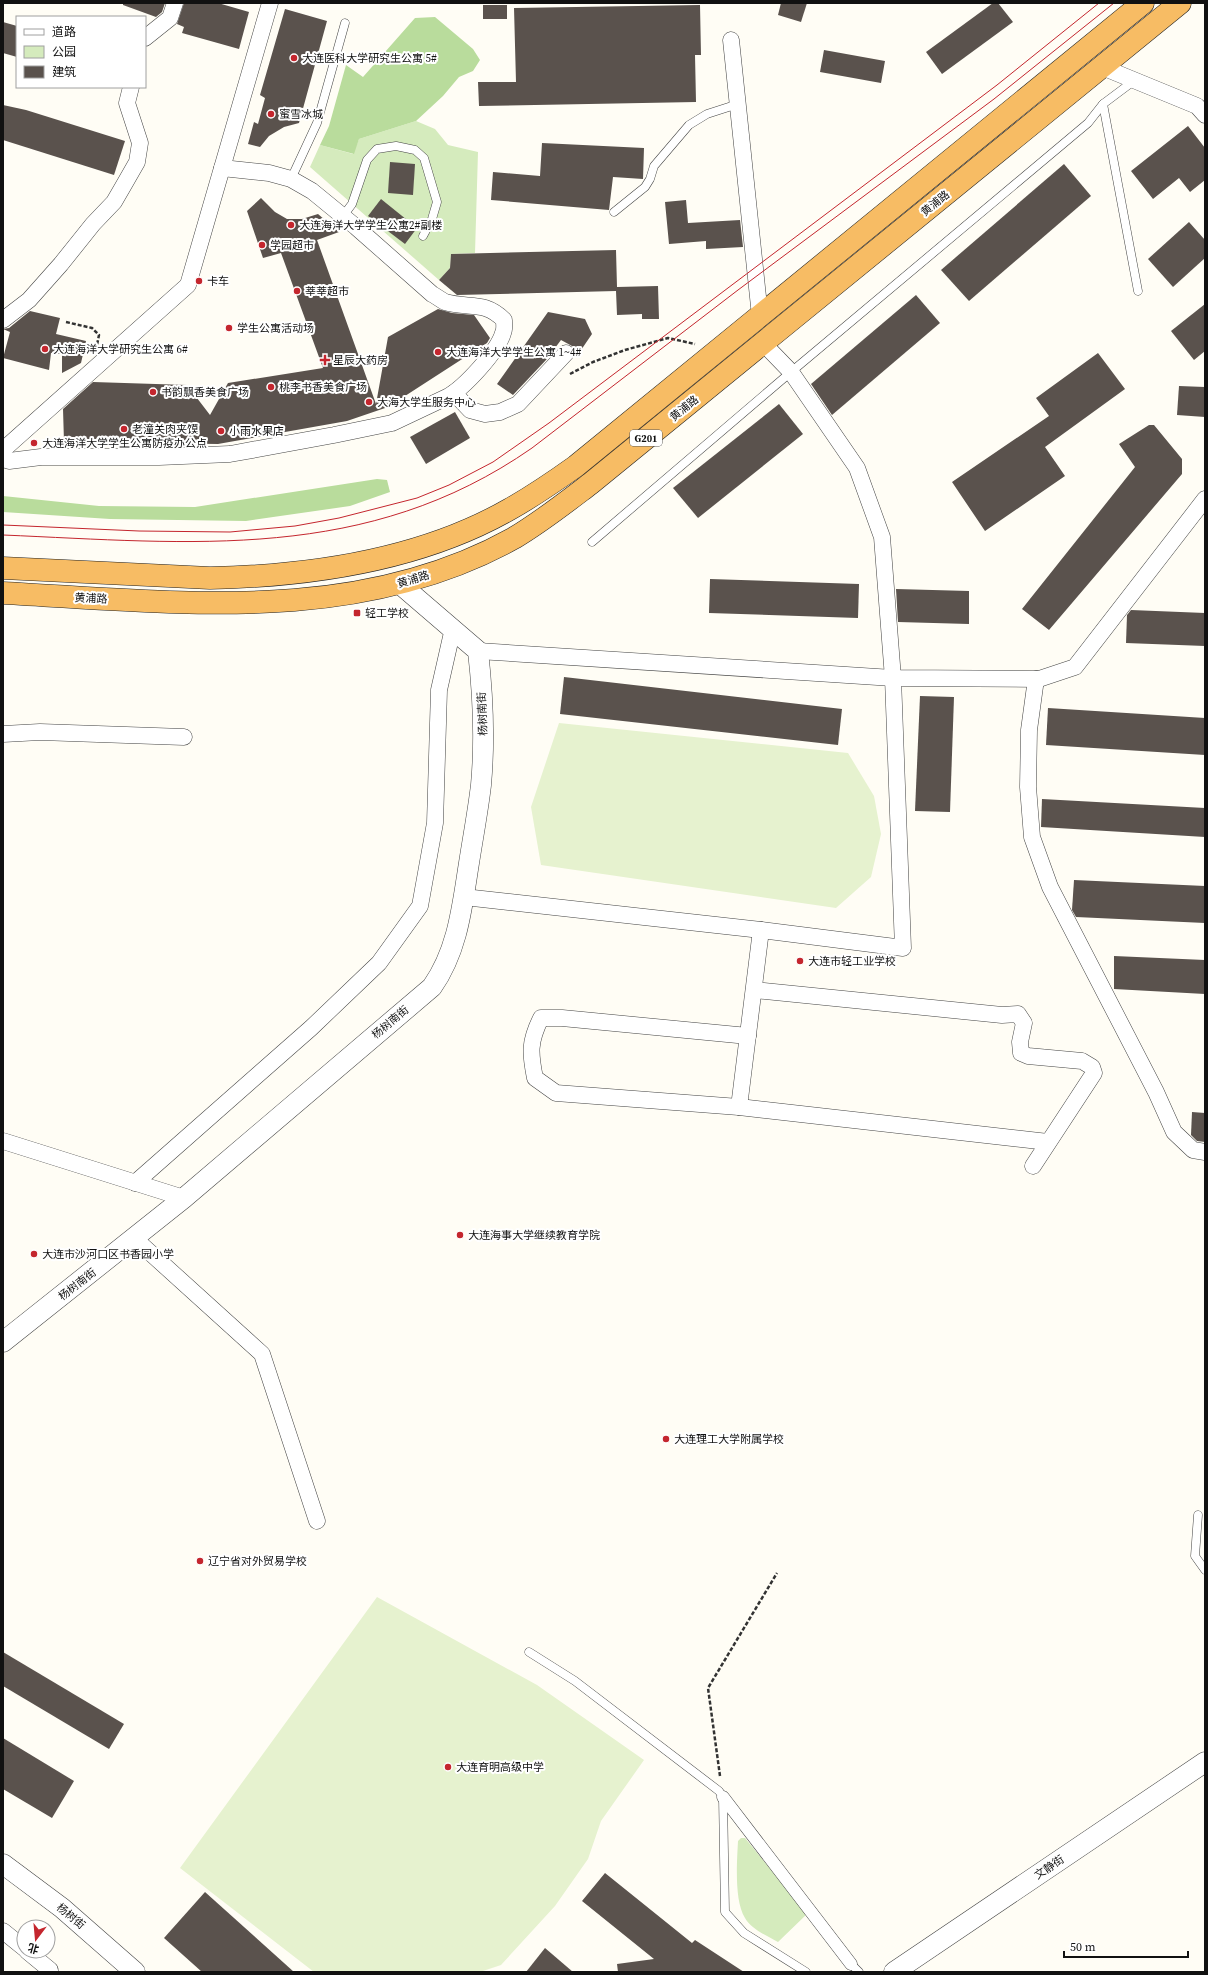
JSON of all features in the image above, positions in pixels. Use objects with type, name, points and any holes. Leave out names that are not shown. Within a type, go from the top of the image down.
[{"type":"highway","name":"黄浦路","points":[[3,593],[176,602],[265,603],[335,597],[400,584],[460,564],[488,551],[534,526],[590,484],[1180,3]]},
{"type":"highway","name":"黄浦路","points":[[3,568],[176,577],[245,577],[306,572],[338,568],[443,539],[509,510],[576,466],[719,350],[1138,4]]},
{"type":"street","points":[[146,37],[170,18],[175,3]]},
{"type":"street","points":[[3,450],[188,285],[270,3]]},
{"type":"street","points":[[1138,4],[1161,18]]},
{"type":"street","points":[[731,40],[760,316]]},
{"type":"street","points":[[1102,67],[1197,106],[1205,115]]},
{"type":"street","points":[[3,320],[29,300],[61,264],[93,224],[114,202],[137,162],[140,142],[127,103],[131,88]]},
{"type":"street","points":[[3,459],[9,461],[41,457],[159,457],[230,454],[334,436],[392,423],[454,393],[484,363],[504,333],[504,320],[497,313],[480,305],[444,301],[432,294],[343,216],[312,191],[291,179],[269,173],[222,168]]},
{"type":"street","points":[[464,897],[761,930],[903,948],[893,678],[882,538],[857,468],[791,372],[763,343]]},
{"type":"street","points":[[454,393],[470,410],[485,414],[500,412],[518,404],[566,353]]},
{"type":"street","points":[[400,584],[478,651],[893,678],[1036,680],[1075,667],[1205,499]]},
{"type":"street","points":[[135,1183],[311,1028],[379,963],[420,906],[435,823],[439,690],[450,637]]},
{"type":"street","name":"杨树南街","points":[[3,1342],[184,1198],[432,987],[443,972],[459,927],[481,786],[483,738],[481,677],[478,651]]},
{"type":"street","points":[[1036,680],[1029,730],[1028,787],[1032,837],[1050,887],[1156,1092],[1174,1132],[1193,1150],[1205,1152]]},
{"type":"street","points":[[3,734],[40,732],[184,737]]},
{"type":"street","points":[[739,1107],[761,930]]},
{"type":"street","points":[[754,990],[1002,1015],[1018,1014],[1024,1023],[1020,1042],[1021,1052],[1028,1056],[1082,1061],[1092,1067],[1094,1073],[1033,1166]]},
{"type":"street","points":[[748,1036],[562,1018],[541,1018],[535,1031],[530,1056],[536,1078],[556,1093],[739,1107],[1048,1142]]},
{"type":"street","points":[[3,1141],[184,1198]]},
{"type":"street","points":[[134,1238],[262,1354],[317,1521]]},
{"type":"street","name":"文静街","points":[[894,1972],[1205,1762]]},
{"type":"street","points":[[723,1797],[855,1968]]},
{"type":"street","name":"杨树街","points":[[3,1864],[62,1908],[135,1972]]},
{"type":"street","points":[[3,1931],[16,1942]]},
{"type":"street","points":[[37,1959],[50,1970],[50,1972]]},
{"type":"lane","points":[[291,179],[317,123],[345,23]]},
{"type":"lane","points":[[592,542],[791,372],[1088,123],[1103,104],[1135,80]]},
{"type":"lane","points":[[614,212],[645,187],[650,179],[654,166],[689,126],[707,114],[738,104]]},
{"type":"lane","points":[[1103,104],[1138,291]]},
{"type":"lane","points":[[343,216],[352,204],[367,160],[377,149],[396,146],[415,150],[424,158],[437,202],[432,220],[423,236]]},
{"type":"lane","points":[[1198,1514],[1195,1556],[1205,1570]]},
{"type":"lane","points":[[529,1652],[575,1681],[719,1791],[723,1797],[725,1912],[744,1933],[806,1972]]},
{"type":"path","points":[[66,322],[92,328],[99,335],[97,344],[93,350]]},
{"type":"path","points":[[568,375],[594,362],[625,350],[668,338],[719,350]]},
{"type":"path","points":[[723,1797],[708,1688],[777,1572]]},
{"type":"green space","points":[[435,17],[473,49],[480,60],[473,71],[459,77],[443,96],[416,121],[359,139],[354,154],[320,145],[329,126],[346,65],[363,77],[415,18]]},
{"type":"green space","points":[[416,121],[435,129],[448,145],[478,152],[475,253],[451,254],[450,268],[439,280],[310,167],[320,145],[353,154],[359,139]]},
{"type":"green space","points":[[377,479],[387,480],[390,492],[350,506],[246,521],[110,519],[3,512],[3,496],[99,506],[195,507]]},
{"type":"green space","points":[[559,723],[848,753],[874,796],[881,834],[871,877],[836,908],[541,865],[531,807]]},
{"type":"green space","name":"大连育明高级中学","points":[[377,1597],[537,1685],[644,1760],[601,1821],[588,1859],[555,1906],[501,1965],[480,1972],[314,1972],[180,1868]]},
{"type":"green space","points":[[741,1838],[745,1838],[807,1914],[778,1942],[751,1926],[745,1918],[742,1910],[739,1901],[737,1870],[738,1841]]},
{"type":"building","points":[[123,3],[165,3],[162,12],[156,17],[123,5]]},
{"type":"building","points":[[184,3],[218,3],[249,12],[239,49],[182,33],[184,27],[177,24]]},
{"type":"building","points":[[781,3],[807,3],[801,22],[778,15]]},
{"type":"building","points":[[993,3],[998,3],[1013,22],[942,74],[926,52]]},
{"type":"building","points":[[483,5],[507,5],[507,19],[483,19]]},
{"type":"building","points":[[700,5],[701,55],[695,55],[696,102],[479,106],[478,82],[516,82],[514,8]]},
{"type":"building","name":"大连医科大学研究生公寓 5#","points":[[285,9],[327,21],[299,123],[284,127],[269,136],[260,147],[248,144],[254,122],[258,124],[265,98],[260,95]]},
{"type":"building","points":[[3,22],[16,26],[16,57],[3,53]]},
{"type":"building","points":[[824,50],[885,61],[881,83],[820,72]]},
{"type":"building","points":[[3,105],[26,110],[125,141],[114,175],[3,140]]},
{"type":"building","points":[[1188,126],[1205,148],[1205,180],[1190,192],[1179,178],[1153,199],[1131,171]]},
{"type":"building","points":[[542,143],[644,148],[643,179],[613,177],[609,210],[491,200],[493,172],[540,176]]},
{"type":"building","points":[[390,162],[415,164],[413,195],[388,193]]},
{"type":"building","points":[[1064,164],[1091,196],[969,301],[941,270]]},
{"type":"building","name":"大连海洋大学学生公寓 1~4#","points":[[261,198],[275,212],[287,219],[302,219],[318,214],[339,232],[317,240],[376,404],[388,337],[438,309],[452,313],[474,315],[490,338],[487,343],[388,407],[347,421],[218,444],[64,442],[63,409],[93,382],[187,385],[210,415],[228,383],[323,368],[281,253],[263,258],[247,211]]},
{"type":"building","points":[[381,199],[417,228],[405,244],[368,216]]},
{"type":"building","points":[[686,200],[688,223],[740,220],[743,247],[706,249],[706,241],[669,244],[665,202]]},
{"type":"building","points":[[1189,222],[1205,240],[1205,258],[1173,287],[1148,259]]},
{"type":"building","points":[[616,250],[617,287],[658,286],[659,319],[642,319],[642,314],[617,315],[616,291],[457,295],[439,280],[450,268],[451,254]]},
{"type":"building","points":[[916,295],[940,323],[832,415],[811,384]]},
{"type":"building","points":[[1205,304],[1205,351],[1194,360],[1171,331]]},
{"type":"building","name":"大连海洋大学研究生公寓 6#","points":[[30,311],[60,318],[56,334],[86,341],[81,363],[62,373],[62,354],[51,353],[49,370],[3,358],[10,332],[3,329],[9,328]]},
{"type":"building","points":[[548,312],[585,319],[592,334],[579,353],[572,346],[561,340],[546,360],[513,395],[497,384]]},
{"type":"building","points":[[1098,353],[1125,389],[1045,447],[1065,476],[985,531],[952,482],[1049,416],[1036,398]]},
{"type":"building","points":[[1179,386],[1205,387],[1205,417],[1177,415]]},
{"type":"building","points":[[779,404],[803,434],[698,518],[673,488]]},
{"type":"building","points":[[455,412],[470,438],[426,464],[410,437]]},
{"type":"building","points":[[1149,425],[1154,425],[1182,459],[1182,474],[1049,630],[1022,609],[1135,467],[1119,444]]},
{"type":"building","points":[[710,579],[859,584],[858,618],[709,613]]},
{"type":"building","points":[[896,589],[969,591],[969,624],[898,622]]},
{"type":"building","points":[[1131,610],[1205,613],[1205,646],[1126,643],[1127,615]]},
{"type":"building","points":[[564,677],[842,709],[838,745],[560,714]]},
{"type":"building","points":[[920,696],[954,697],[950,812],[915,811]]},
{"type":"building","points":[[1048,708],[1205,718],[1205,755],[1046,745]]},
{"type":"building","points":[[1042,799],[1205,808],[1205,837],[1041,827]]},
{"type":"building","points":[[1074,880],[1205,886],[1205,923],[1076,917],[1072,910]]},
{"type":"building","points":[[1114,956],[1205,960],[1205,994],[1114,989]]},
{"type":"building","points":[[1192,1112],[1205,1113],[1205,1142],[1197,1141],[1191,1135]]},
{"type":"building","points":[[3,1652],[124,1724],[109,1749],[3,1686]]},
{"type":"building","points":[[3,1738],[74,1781],[52,1818],[3,1789]]},
{"type":"building","points":[[605,1873],[692,1943],[695,1940],[744,1972],[618,1972],[617,1964],[654,1959],[582,1901]]},
{"type":"building","points":[[205,1892],[294,1972],[202,1972],[164,1938]]},
{"type":"building","points":[[545,1948],[573,1972],[526,1972]]},
{"type":"tram line","points":[[3,525],[139,531],[230,532],[295,526],[339,518],[417,498],[449,485],[493,462],[549,423],[997,85],[1099,3]]},
{"type":"tram line","points":[[3,535],[142,541],[210,541],[276,538],[342,528],[406,511],[470,485],[532,448],[738,290],[994,99],[1114,3]]},
{"type":"place","name":"大连医科大学研究生公寓 5#","points":[[294,58]]},
{"type":"place","name":"蜜雪冰城","points":[[271,114]]},
{"type":"place","name":"大连海洋大学学生公寓2#副楼","points":[[291,225]]},
{"type":"place","name":"学园超市","points":[[262,245]]},
{"type":"place","name":"卡车","points":[[199,281]]},
{"type":"place","name":"莘莘超市","points":[[297,291]]},
{"type":"place","name":"学生公寓活动场","points":[[229,328]]},
{"type":"place","name":"大连海洋大学研究生公寓 6#","points":[[45,349]]},
{"type":"place","name":"大连海洋大学学生公寓 1~4#","points":[[438,352]]},
{"type":"place","name":"星辰大药房","points":[[325,360]]},
{"type":"place","name":"桃李书香美食广场","points":[[271,387]]},
{"type":"place","name":"书韵飘香美食广场","points":[[153,392]]},
{"type":"place","name":"大海大学生服务中心","points":[[369,402]]},
{"type":"place","name":"老潼关肉夹馍","points":[[124,429]]},
{"type":"place","name":"小雨水果店","points":[[221,431]]},
{"type":"place","name":"大连海洋大学学生公寓防疫办公点","points":[[34,443]]},
{"type":"place","name":"轻工学校","points":[[357,613]]},
{"type":"place","name":"大连市轻工业学校","points":[[800,961]]},
{"type":"place","name":"大连海事大学继续教育学院","points":[[460,1235]]},
{"type":"place","name":"大连市沙河口区书香园小学","points":[[34,1254]]},
{"type":"place","name":"大连理工大学附属学校","points":[[666,1439]]},
{"type":"place","name":"辽宁省对外贸易学校","points":[[200,1561]]},
{"type":"place","name":"大连育明高级中学","points":[[448,1767]]}]
